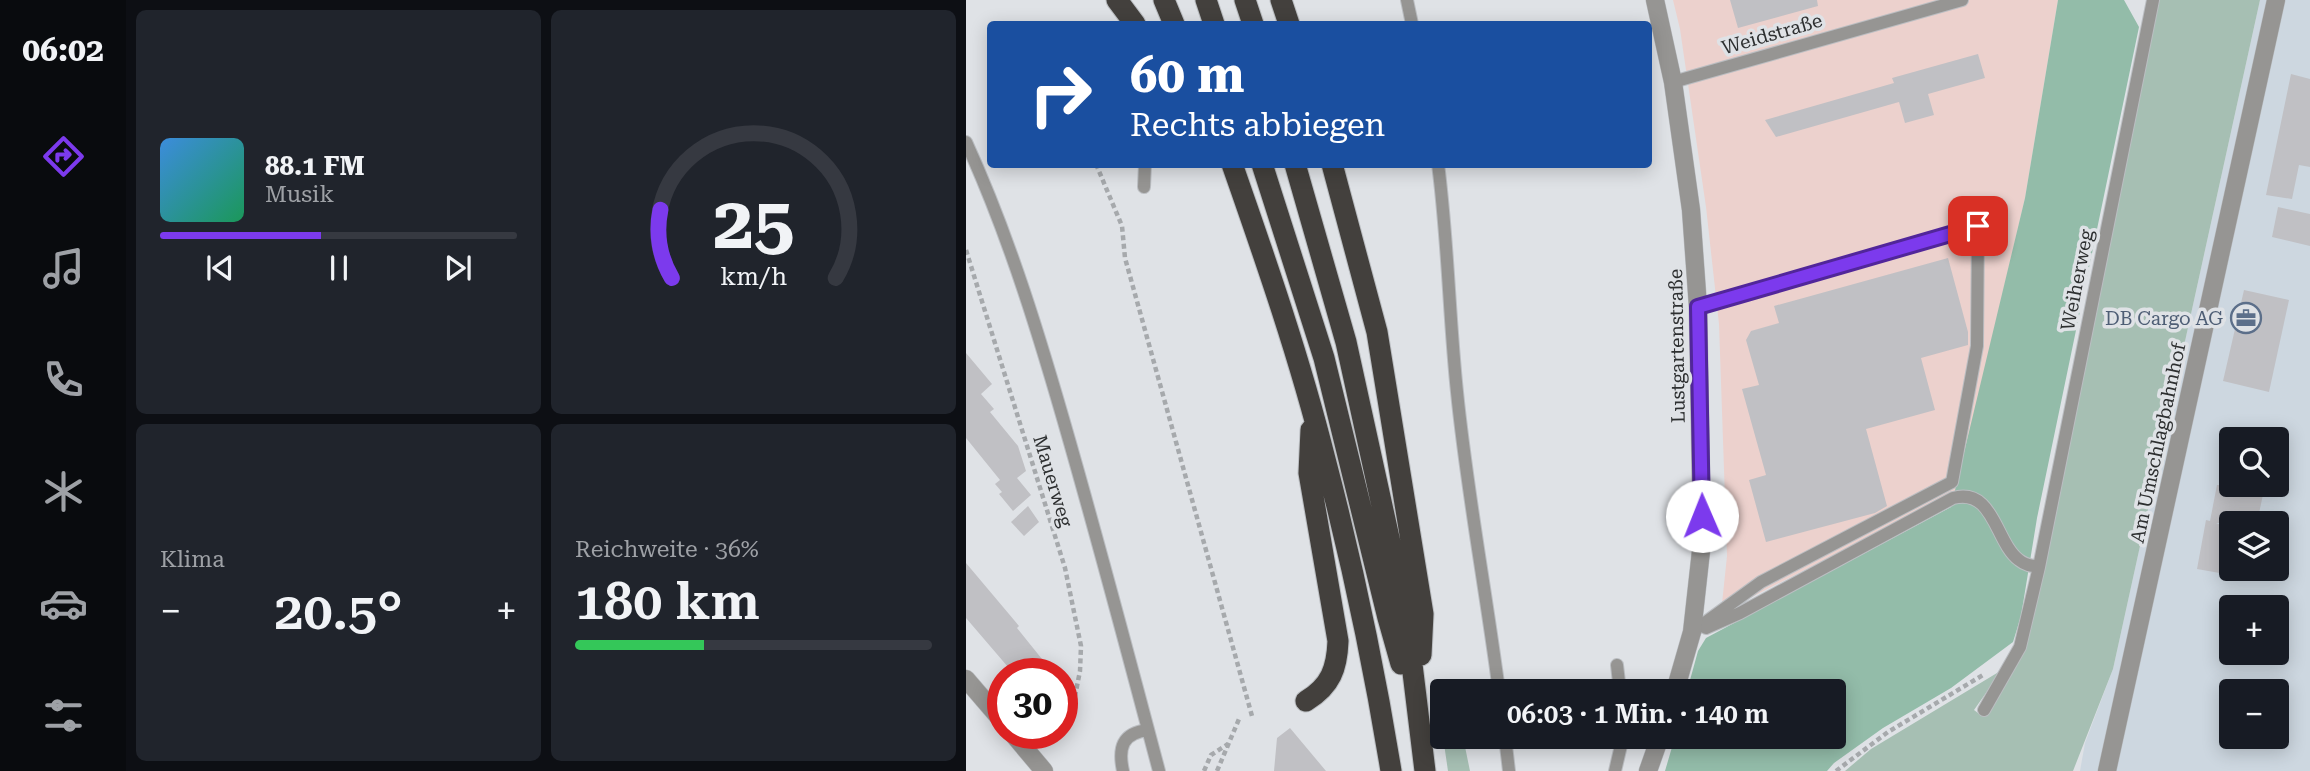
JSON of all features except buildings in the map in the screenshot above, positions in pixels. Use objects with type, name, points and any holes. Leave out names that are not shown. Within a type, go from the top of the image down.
[{"type":"highway","points":[[1116,0],[1133,21]]},
{"type":"highway","points":[[1164,0],[1173,21]]},
{"type":"highway","points":[[1206,0],[1213,21]]},
{"type":"highway","points":[[1245,0],[1251,21]]},
{"type":"highway","points":[[1281,0],[1288,21]]},
{"type":"highway","points":[[1233,168],[1325,458],[1376,683],[1391,771]]},
{"type":"highway","points":[[1263,168],[1324,358],[1388,618],[1418,720]]},
{"type":"highway","points":[[1296,168],[1346,342],[1406,614],[1425,771]]},
{"type":"highway","points":[[1333,168],[1377,332],[1423,614],[1418,720]]},
{"type":"highway","points":[[1307,701],[1317,695],[1330,680],[1337,657],[1338,640],[1309,473],[1312,414]]},
{"type":"street","name":"Lustgartenstraße","points":[[1655,0],[1673,82],[1691,210],[1698,307],[1702,542],[1692,632],[1678,679]]},
{"type":"street","name":"Am Umschlagbahnhof","points":[[2108,771],[2276,0]]},
{"type":"street","points":[[966,679],[987,703]]},
{"type":"street","points":[[1025,749],[1044,771]]},
{"type":"street","points":[[1648,771],[1656,749]]},
{"type":"lane","points":[[1406,0],[1411,21]]},
{"type":"lane","name":"Weidstraße","points":[[1673,82],[1962,0]]},
{"type":"lane","name":"Weiherweg","points":[[1983,710],[2020,647],[2039,567],[2153,0]]},
{"type":"lane","points":[[966,142],[982,177],[1039,333],[1112,588],[1159,771]]},
{"type":"lane","points":[[1144,187],[1145,168]]},
{"type":"lane","points":[[1438,168],[1458,404],[1497,679]]},
{"type":"lane","points":[[1692,632],[1761,582],[1952,482],[1977,346],[1978,226],[1698,307]]},
{"type":"lane","points":[[1692,632],[1713,626],[1740,613],[1961,496],[1970,497],[1984,506],[2016,558],[2027,565],[2039,567]]},
{"type":"lane","points":[[1617,665],[1619,679]]},
{"type":"lane","points":[[1123,771],[1120,753],[1124,743],[1135,733],[1148,730]]},
{"type":"lane","points":[[1506,749],[1509,771]]},
{"type":"lane","points":[[1615,771],[1620,749]]},
{"type":"path","points":[[1098,168],[1122,226],[1125,258],[1252,716]]},
{"type":"path","name":"Mauerweg","points":[[966,250],[1065,568],[1081,646],[1078,681]]},
{"type":"path","points":[[1836,771],[1888,732],[1987,672]]},
{"type":"path","points":[[1217,771],[1239,719]]},
{"type":"path","points":[[1204,771],[1210,755],[1228,744]]},
{"type":"shaded area","points":[[1673,0],[2058,0],[2025,198],[1956,492],[1721,613],[1727,556],[1719,324],[1706,207],[1680,29]]},
{"type":"shaded area","points":[[2260,0],[2310,0],[2310,771],[2080,771],[2085,743],[2113,669]]},
{"type":"green space","points":[[2058,0],[2124,0],[2139,27],[2037,518],[2021,616],[2013,642],[1951,688],[1883,728],[1827,771],[1665,771],[1671,749],[1846,749],[1846,679],[1690,679],[1698,651],[1706,638],[1951,507],[2025,198]]},
{"type":"green space","points":[[2153,0],[2260,0],[2113,669],[2073,771],[1845,771],[1871,749],[2002,670],[1974,710],[1982,716],[2020,647]]},
{"type":"green space","points":[[1445,749],[1465,749],[1470,771],[1448,771]]},
{"type":"place","name":"DB Cargo AG","points":[[2246,318]]},
{"type":"route","points":[[1702,516],[1698,307],[1978,226]]}]
